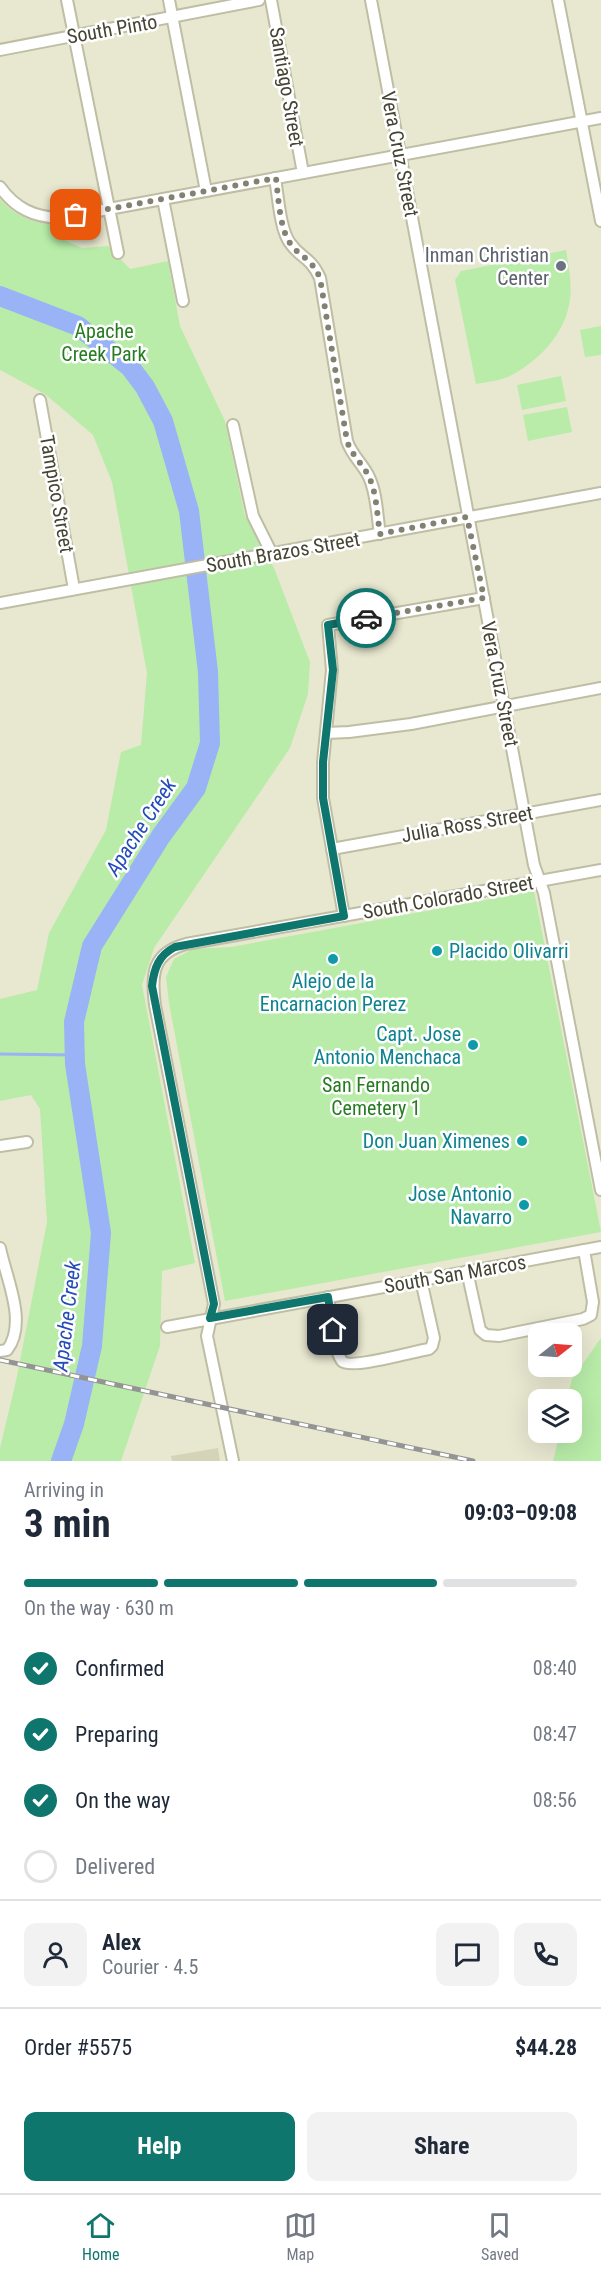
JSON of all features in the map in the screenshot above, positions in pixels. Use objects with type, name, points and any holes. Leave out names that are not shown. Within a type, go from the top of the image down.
[{"type":"street","points":[[68,0],[117,253]]},
{"type":"street","points":[[169,0],[206,191]]},
{"type":"street","name":"South Pinto","points":[[0,50],[259,0]]},
{"type":"street","name":"Santiago Street","points":[[271,0],[303,173]]},
{"type":"street","name":"Vera Cruz Street","points":[[371,0],[534,865],[544,893],[601,1190]]},
{"type":"street","points":[[558,0],[601,221]]},
{"type":"street","points":[[0,187],[7,197],[23,210],[43,218],[60,218],[601,118]]},
{"type":"street","points":[[276,178],[288,241],[299,254],[310,259],[320,278],[347,441],[350,452],[368,474],[372,484],[380,534]]},
{"type":"street","points":[[163,199],[183,302]]},
{"type":"street","name":"Tampico Street","points":[[40,400],[74,589]]},
{"type":"street","points":[[233,425],[253,516],[272,554]]},
{"type":"street","name":"South Brazos Street","points":[[0,603],[601,493]]},
{"type":"street","points":[[344,916],[323,798],[323,762],[333,670],[328,625],[484,598]]},
{"type":"street","points":[[327,733],[390,727],[601,687]]},
{"type":"street","name":"Julia Ross Street","points":[[332,849],[601,800]]},
{"type":"street","name":"South Colorado Street","points":[[210,1318],[214,1304],[152,986],[154,973],[166,952],[175,947],[601,870]]},
{"type":"street","points":[[0,1146],[27,1142]]},
{"type":"street","name":"South San Marcos","points":[[166,1327],[601,1247]]},
{"type":"street","points":[[0,1248],[17,1324],[11,1345],[7,1350],[0,1351]]},
{"type":"street","points":[[467,1271],[480,1330],[486,1335],[499,1336],[584,1319],[591,1315],[593,1302],[584,1250]]},
{"type":"street","points":[[328,1297],[340,1359],[350,1364],[372,1361],[432,1346],[434,1338],[421,1280]]},
{"type":"street","points":[[210,1318],[207,1336],[233,1461]]},
{"type":"shaded area","points":[[0,0],[601,0],[601,1461],[0,1461]]},
{"type":"green space","name":"Apache Creek Park","points":[[0,199],[6,206],[27,219],[60,225],[62,239],[82,248],[108,246],[130,269],[168,261],[180,326],[225,421],[245,516],[274,568],[310,662],[308,694],[290,748],[154,948],[142,985],[195,1263],[162,1271],[160,1346],[121,1461],[0,1461],[0,1448],[16,1381],[47,1222],[40,1109],[31,1095],[0,1101],[0,999],[37,990],[49,933],[106,830],[121,752],[141,745],[147,673],[112,482],[93,435],[45,394],[0,370]]},
{"type":"green space","points":[[566,250],[571,291],[566,317],[561,328],[538,357],[518,371],[508,377],[476,384],[455,280],[461,271]]},
{"type":"green space","points":[[601,326],[601,355],[585,357],[580,330]]},
{"type":"green space","points":[[561,376],[566,401],[522,410],[517,385]]},
{"type":"green space","points":[[567,407],[572,432],[528,441],[523,415]]},
{"type":"green space","name":"San Fernando Cemetery 1","points":[[534,891],[601,1232],[225,1301],[169,1003],[166,977],[174,959],[193,949],[231,947]]},
{"type":"green space","points":[[601,1338],[601,1461],[553,1461],[558,1443],[582,1443],[582,1389],[570,1389],[573,1377],[582,1377],[582,1365]]},
{"type":"building","points":[[218,1448],[220,1461],[172,1461],[171,1456]]},
{"type":"waterway","name":"Apache Creek","points":[[0,296],[78,326],[130,367],[145,387],[163,421],[189,511],[208,672],[210,743],[196,788],[161,836],[92,946],[74,1022],[75,1064],[101,1233],[92,1346],[74,1424],[61,1461]]},
{"type":"waterway","points":[[0,1054],[75,1055]]},
{"type":"railway","points":[[0,1360],[473,1461]]},
{"type":"way so far","points":[[76,215],[276,178],[288,241],[299,254],[310,259],[320,278],[347,441],[350,452],[368,474],[372,484],[380,534],[467,517],[484,598],[366,618]]},
{"type":"place","name":"Inman Christian Center","points":[[561,266]]},
{"type":"place","name":"Placido Olivarri","points":[[437,951]]},
{"type":"place","name":"Alejo de la Encarnacion Perez","points":[[333,959]]},
{"type":"place","name":"Capt. Jose Antonio Menchaca","points":[[473,1045]]},
{"type":"place","name":"Don Juan Ximenes","points":[[522,1141]]},
{"type":"place","name":"Jose Antonio Navarro","points":[[524,1205]]},
{"type":"route","points":[[333,1330],[328,1297],[210,1318],[214,1304],[152,986],[159,962],[166,952],[175,947],[344,916],[323,798],[323,762],[333,670],[328,625],[366,618]]}]
